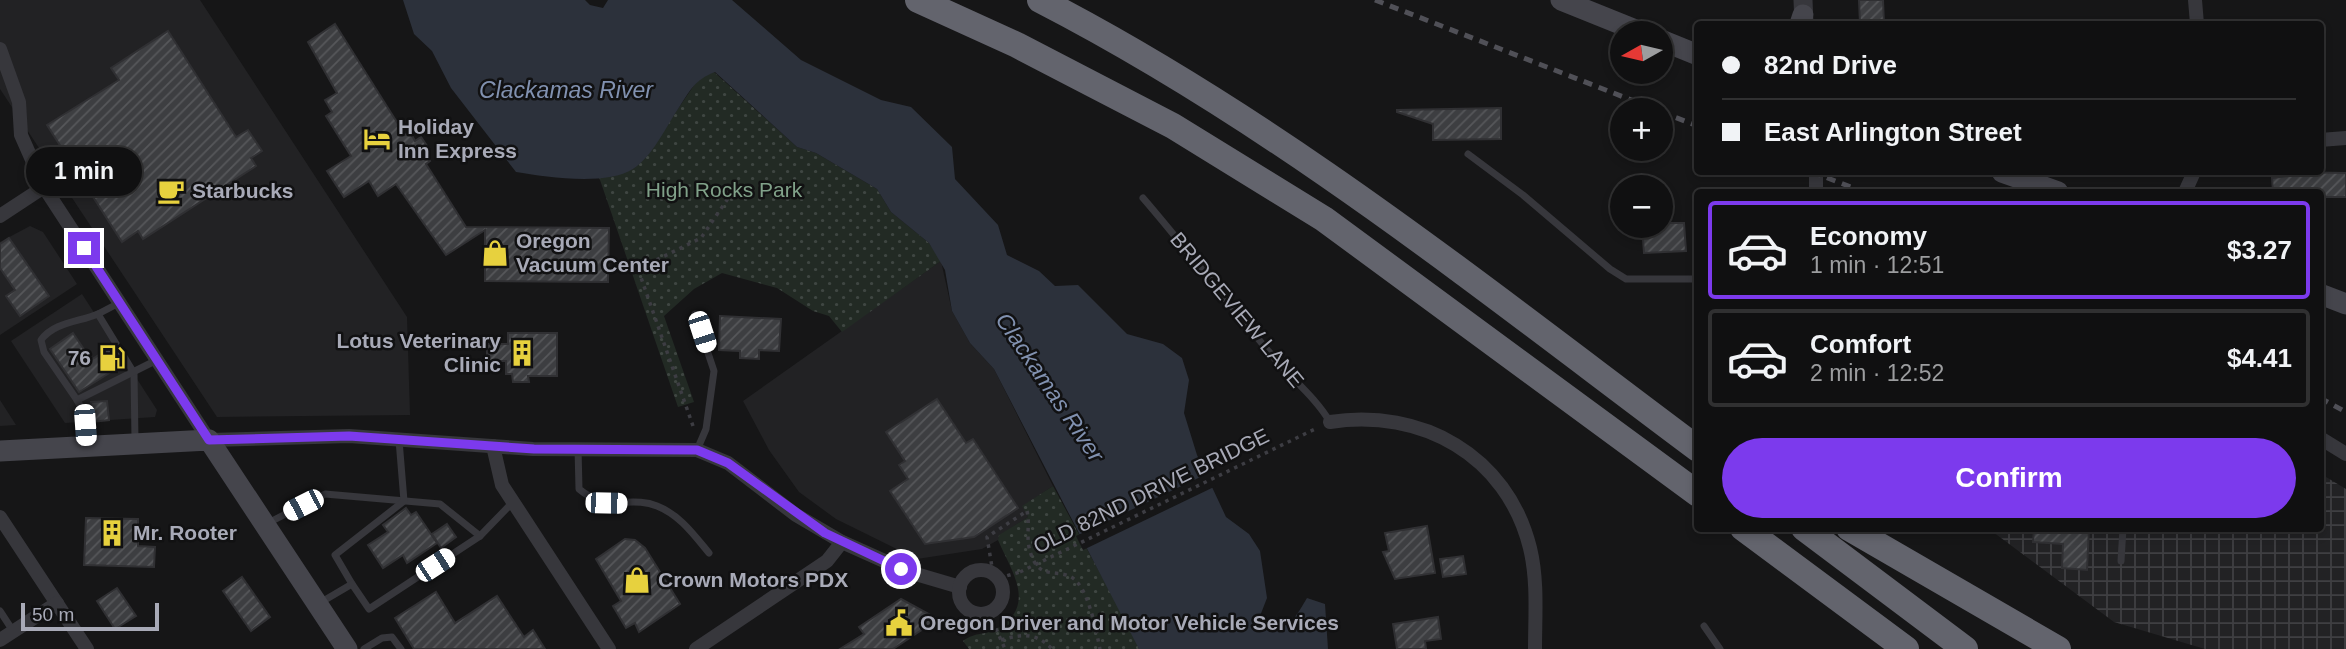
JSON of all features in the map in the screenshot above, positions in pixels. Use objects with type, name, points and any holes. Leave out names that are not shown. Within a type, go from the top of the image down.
[{"type":"highway","points":[[918,0],[1017,45],[1173,126],[1324,219],[1694,491]]},
{"type":"highway","points":[[1040,0],[1178,76],[1279,141],[1397,224],[1694,446]]},
{"type":"highway","points":[[1647,412],[1694,439]]},
{"type":"highway","points":[[1749,532],[1906,649]]},
{"type":"highway","points":[[1809,532],[1965,649]]},
{"type":"highway","points":[[1856,532],[2058,649]]},
{"type":"main road","points":[[1561,0],[1613,21]]},
{"type":"main road","points":[[1673,45],[1694,53]]},
{"type":"main road","points":[[2011,175],[2050,189]]},
{"type":"main road","points":[[2324,296],[2346,304]]},
{"type":"main road","points":[[0,452],[209,440],[347,649]]},
{"type":"street","points":[[2195,0],[2196,21]]},
{"type":"street","points":[[0,49],[19,102],[21,135],[44,187],[209,440],[349,436],[534,449],[697,450],[728,463],[796,514],[842,542],[916,575],[960,587]]},
{"type":"street","points":[[2324,139],[2346,138]]},
{"type":"street","points":[[0,216],[44,187]]},
{"type":"street","points":[[1330,422],[1379,418],[1413,425],[1454,443],[1481,464],[1516,511],[1530,547],[1534,572],[1535,649]]},
{"type":"street","points":[[2324,440],[2346,454]]},
{"type":"street","points":[[493,446],[498,475],[512,503],[608,649]]},
{"type":"street","points":[[0,517],[87,649]]},
{"type":"street","points":[[696,649],[827,561],[842,542]]},
{"type":"street","points":[[986,570],[996,576],[1004,595],[999,606],[989,613],[978,614],[968,610],[960,597],[960,587],[971,572],[986,570]]},
{"type":"street","points":[[0,640],[57,603]]},
{"type":"lane","points":[[1468,154],[1626,279],[1694,279]]},
{"type":"lane","name":"BRIDGEVIEW LANE","points":[[1143,198],[1197,260],[1270,354],[1320,405],[1330,422]]},
{"type":"lane","points":[[87,447],[85,415],[44,352],[41,340],[46,333],[68,322],[98,314],[119,302]]},
{"type":"lane","points":[[98,314],[134,373],[135,444]]},
{"type":"lane","points":[[695,314],[714,371],[706,429],[697,450]]},
{"type":"lane","points":[[77,400],[157,360]]},
{"type":"lane","points":[[399,440],[404,501]]},
{"type":"lane","points":[[578,448],[579,489],[591,499],[606,503],[656,505],[684,522],[709,553]]},
{"type":"lane","points":[[266,524],[325,494],[440,504],[480,536]]},
{"type":"lane","points":[[404,501],[335,555],[369,609],[480,536],[512,503]]},
{"type":"lane","points":[[2121,561],[2123,532]]},
{"type":"lane","points":[[318,604],[352,584]]},
{"type":"lane","points":[[0,611],[14,632]]},
{"type":"lane","points":[[1704,626],[1720,649]]},
{"type":"lane","points":[[364,649],[382,638],[392,637],[401,649]]},
{"type":"path","points":[[694,428],[638,269],[701,238],[731,194]]},
{"type":"path","name":"OLD 82ND DRIVE BRIDGE","points":[[996,576],[1018,573],[1315,429]]},
{"type":"path","points":[[996,576],[987,537],[1027,511],[1026,537],[1035,562],[1044,571],[1070,576],[1078,583],[1089,607],[1100,649]]},
{"type":"path","points":[[989,613],[1005,649]]},
{"type":"path","points":[[1001,640],[1024,634],[1045,641],[1052,649]]},
{"type":"shaded area","points":[[0,0],[200,0],[407,317],[410,415],[217,417],[0,89]]},
{"type":"shaded area","points":[[30,226],[43,232],[77,284],[0,335],[0,242]]},
{"type":"shaded area","points":[[941,261],[952,311],[970,343],[994,369],[1053,486],[1023,506],[1028,517],[982,549],[917,559],[836,519],[799,492],[769,450],[743,401]]},
{"type":"shaded area","points":[[82,294],[157,410],[155,417],[65,423],[11,341]]},
{"type":"shaded area","points":[[0,400],[16,425],[0,426]]},
{"type":"shaded area","points":[[2324,476],[2346,489],[2346,649],[2205,649],[2114,622],[1993,532],[2324,532]]},
{"type":"green space","name":"High Rocks Park","points":[[714,72],[797,147],[816,153],[877,189],[891,212],[929,243],[941,261],[842,332],[829,316],[813,311],[777,288],[722,273],[694,289],[664,316],[694,402],[678,407],[599,177],[633,169],[652,147],[699,78]]},
{"type":"green space","points":[[1053,486],[1139,649],[969,649],[963,641],[998,628],[1010,619],[1017,609],[1018,586],[998,540],[999,535],[1028,517],[1022,506]]},
{"type":"water","name":"Clackamas River","points":[[403,0],[585,0],[590,5],[603,8],[608,0],[732,0],[801,60],[881,100],[911,107],[952,147],[955,179],[998,225],[1007,255],[1039,271],[1055,286],[1078,285],[1127,334],[1163,344],[1182,358],[1189,380],[1184,413],[1197,455],[1226,517],[1249,534],[1260,551],[1267,598],[1260,616],[1267,630],[1287,624],[1296,616],[1307,598],[1325,604],[1328,649],[1139,649],[994,369],[970,343],[952,311],[945,270],[929,243],[891,212],[877,189],[816,153],[797,147],[715,72],[693,87],[652,149],[633,169],[592,179],[516,172],[451,88],[432,51],[414,34]]},
{"type":"pier","points":[[1209,473],[1216,486],[1083,550],[1076,536]]},
{"type":"building","points":[[1859,0],[1883,0],[1884,21],[1860,21]]},
{"type":"building","name":"Holiday Inn Express","points":[[335,24],[405,135],[410,132],[415,141],[421,137],[429,149],[424,152],[430,161],[426,164],[466,227],[609,228],[608,282],[485,281],[485,230],[446,255],[396,184],[378,196],[369,181],[344,197],[327,171],[351,156],[326,116],[332,112],[325,100],[337,93],[308,42]]},
{"type":"building","points":[[168,31],[236,137],[248,130],[262,151],[251,158],[256,166],[143,239],[138,231],[122,242],[47,125],[119,80],[111,68]]},
{"type":"building","points":[[1501,108],[1501,139],[1433,140],[1433,124],[1397,112],[1397,110]]},
{"type":"building","points":[[2346,173],[2346,197],[2324,197],[2324,189],[2273,189],[2272,178]]},
{"type":"building","points":[[1673,223],[1684,223],[1686,251],[1644,253],[1643,238],[1673,238]]},
{"type":"building","points":[[9,238],[49,296],[20,316],[6,296],[15,290],[0,268],[0,244]]},
{"type":"building","points":[[720,316],[781,319],[779,351],[759,350],[759,359],[740,358],[740,351],[719,350]]},
{"type":"building","points":[[73,333],[91,360],[111,347],[122,365],[79,392],[50,349]]},
{"type":"building","name":"Lotus Veterinary Clinic","points":[[508,333],[557,333],[557,376],[528,376],[529,382],[513,382],[512,374],[506,374],[506,361],[487,361],[487,344],[508,344]]},
{"type":"building","points":[[937,399],[966,443],[973,439],[1018,508],[974,537],[925,544],[890,491],[908,479],[899,465],[905,461],[886,432]]},
{"type":"building","points":[[107,401],[109,420],[92,422],[91,402]]},
{"type":"building","points":[[406,508],[411,515],[416,512],[437,543],[407,563],[403,555],[383,568],[368,545],[388,532],[383,525]]},
{"type":"building","name":"Mr. Rooter","points":[[86,518],[138,519],[138,546],[155,547],[154,567],[84,565]]},
{"type":"building","points":[[447,524],[456,537],[441,548],[432,534]]},
{"type":"building","points":[[1427,526],[1435,573],[1395,579],[1383,552],[1389,551],[1385,533]]},
{"type":"building","points":[[2034,532],[2089,532],[2087,570],[2062,568],[2063,544],[2033,542]]},
{"type":"building","name":"Crown Motors PDX","points":[[625,539],[635,540],[645,548],[680,604],[639,632],[635,623],[626,628],[613,606],[621,601],[596,559]]},
{"type":"building","points":[[1463,556],[1466,574],[1443,577],[1440,559]]},
{"type":"building","points":[[242,577],[270,617],[251,631],[223,591]]},
{"type":"building","points":[[117,588],[136,616],[115,629],[97,601]]},
{"type":"building","points":[[436,592],[455,623],[497,596],[524,637],[533,630],[545,649],[414,649],[395,618]]},
{"type":"building","name":"Oregon Driver and Motor Vehicle Services","points":[[901,599],[938,619],[893,649],[840,649],[864,634],[859,627]]},
{"type":"building","points":[[1438,617],[1441,639],[1425,641],[1426,649],[1397,649],[1393,624]]},
{"type":"railway","points":[[1375,0],[1626,98]]},
{"type":"railway","points":[[1673,117],[1694,124]]},
{"type":"railway","points":[[1820,175],[1856,189]]},
{"type":"railway","points":[[2324,400],[2346,412]]},
{"type":"place","name":"Holiday Inn Express","points":[[377,139]]},
{"type":"place","name":"Starbucks","points":[[171,191]]},
{"type":"place","name":"Oregon Vacuum Center","points":[[495,253]]},
{"type":"place","name":"Lotus Veterinary Clinic","points":[[522,353]]},
{"type":"place","name":"76","points":[[112,358]]},
{"type":"place","name":"Mr. Rooter","points":[[112,533]]},
{"type":"place","name":"Crown Motors PDX","points":[[637,580]]},
{"type":"place","name":"Oregon Driver and Motor Vehicle Services","points":[[899,623]]},
{"type":"route","points":[[84,248],[209,440],[349,436],[534,449],[697,450],[728,463],[825,533],[901,569]]}]
